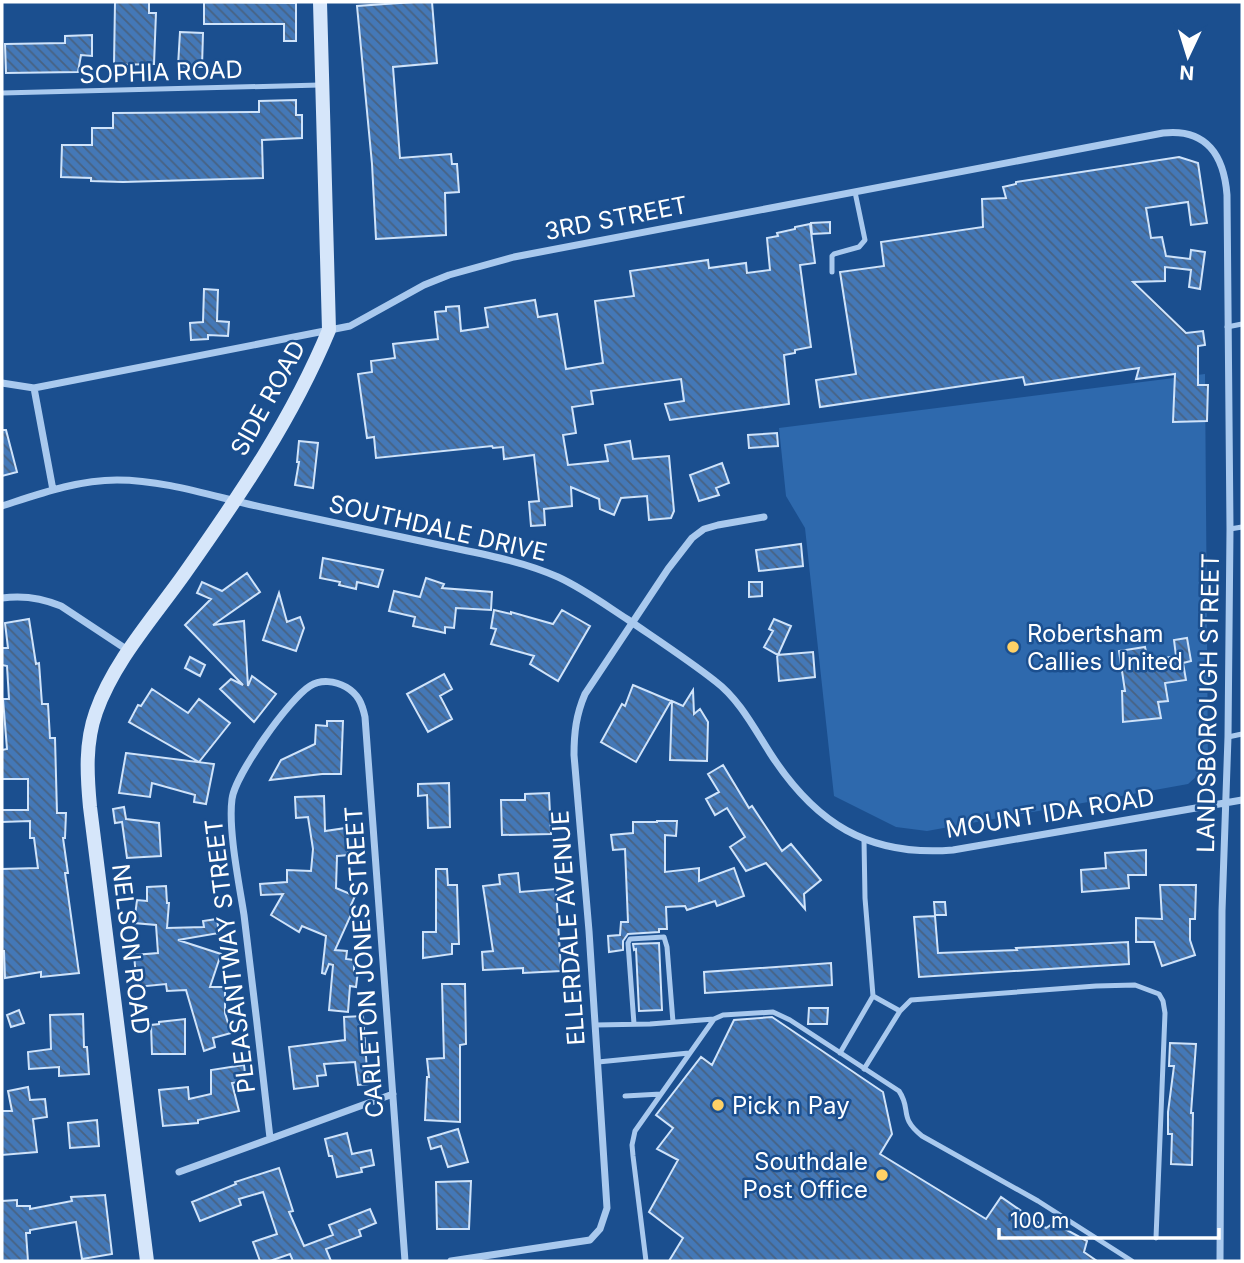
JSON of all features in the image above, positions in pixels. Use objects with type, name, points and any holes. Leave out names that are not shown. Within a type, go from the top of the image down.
[{"type":"street","name":"SIDE ROAD","points":[[129,652],[235,502],[289,416],[312,373],[329,330],[320,2]]},
{"type":"street","name":"3RD STREET","points":[[34,388],[359,322],[424,285],[475,266],[1163,132],[1191,134],[1213,150]]},
{"type":"street","name":"LANDSBOROUGH STREET","points":[[1213,150],[1224,169],[1227,188],[1230,529],[1227,803],[1222,911],[1220,1261]]},
{"type":"street","points":[[2,383],[34,388],[53,490]]},
{"type":"street","name":"SOUTHDALE DRIVE","points":[[2,506],[94,481],[142,482],[531,567],[575,585],[724,689],[737,702],[802,796],[834,824],[864,840]]},
{"type":"street","name":"ELLERDALE AVENUE","points":[[451,1261],[590,1240],[600,1229],[607,1208],[574,736],[579,709],[585,694],[667,569],[691,538],[704,529],[764,517]]},
{"type":"street","points":[[2,598],[21,596],[61,606],[129,652]]},
{"type":"street","name":"NELSON ROAD","points":[[129,652],[109,684],[95,714],[89,746],[88,780],[147,1261]]},
{"type":"street","name":"CARLETON JONES STREET","points":[[326,681],[337,683],[357,696],[365,717],[405,1261]]},
{"type":"street","name":"PLEASANTWAY STREET","points":[[270,1138],[236,856],[232,801],[241,775],[285,710],[310,685],[326,681]]},
{"type":"street","name":"MOUNT IDA ROAD","points":[[864,840],[909,851],[953,850],[1242,800]]},
{"type":"street","points":[[179,1172],[393,1094]]},
{"type":"lane","name":"SOPHIA ROAD","points":[[2,93],[322,85]]},
{"type":"lane","points":[[832,272],[834,254],[864,243],[855,192]]},
{"type":"lane","points":[[1227,327],[1242,324]]},
{"type":"lane","points":[[1230,529],[1242,527]]},
{"type":"lane","points":[[1228,737],[1242,734]]},
{"type":"lane","points":[[840,1053],[873,996],[865,898],[864,840]]},
{"type":"lane","points":[[634,1024],[628,943],[630,939],[658,936],[664,937],[667,947],[673,1022]]},
{"type":"lane","points":[[864,1069],[900,1011],[911,1000],[1135,985],[1159,994],[1165,1013],[1156,1238]]},
{"type":"lane","points":[[873,996],[900,1011]]},
{"type":"lane","points":[[646,1261],[632,1145],[635,1131],[714,1019],[723,1014],[773,1012],[901,1094],[908,1124],[922,1136],[1038,1201],[1132,1261]]},
{"type":"lane","points":[[595,1025],[714,1019]]},
{"type":"lane","points":[[598,1062],[689,1053]]},
{"type":"lane","points":[[625,1096],[661,1094]]},
{"type":"shaded area","name":"Robertsham Callies United","points":[[1205,374],[1208,766],[1188,784],[927,831],[896,827],[834,796],[805,528],[786,496],[779,428]]},
{"type":"building","points":[[115,2],[149,2],[149,13],[156,13],[154,64],[114,65]]},
{"type":"building","points":[[204,2],[296,3],[296,41],[284,41],[284,24],[204,24]]},
{"type":"building","points":[[432,2],[437,63],[393,67],[400,158],[451,154],[452,164],[457,164],[459,192],[445,193],[446,235],[376,239],[372,164],[357,6]]},
{"type":"building","points":[[180,32],[203,33],[202,67],[178,66]]},
{"type":"building","points":[[92,35],[92,56],[81,55],[78,72],[6,73],[5,44],[65,43],[65,36]]},
{"type":"building","points":[[296,100],[296,115],[302,115],[302,138],[262,140],[263,178],[123,182],[61,177],[62,145],[92,145],[92,128],[113,128],[113,113],[259,112],[259,101]]},
{"type":"building","points":[[1179,157],[1198,163],[1207,223],[1191,225],[1188,202],[1146,208],[1151,238],[1162,237],[1166,256],[1190,259],[1191,250],[1205,252],[1200,289],[1189,287],[1191,270],[1165,267],[1165,281],[1133,282],[1186,333],[1203,331],[1205,345],[1198,346],[1198,385],[1208,385],[1207,421],[1173,422],[1175,374],[1136,379],[1139,368],[1025,385],[1023,377],[820,407],[816,380],[856,374],[840,272],[884,266],[881,242],[983,227],[982,199],[1006,198],[1003,187],[1016,182]]},
{"type":"building","points":[[830,222],[830,233],[812,234],[811,223]]},
{"type":"building","points":[[810,224],[815,263],[800,265],[811,347],[784,355],[789,404],[670,420],[665,404],[684,401],[681,379],[591,391],[593,404],[572,407],[576,433],[563,435],[568,465],[608,461],[605,445],[630,441],[633,459],[669,456],[674,511],[671,518],[649,520],[647,496],[621,498],[614,515],[600,509],[599,499],[571,487],[572,506],[544,509],[545,525],[531,526],[529,502],[539,501],[534,455],[504,459],[503,447],[376,458],[374,437],[367,438],[358,374],[372,372],[371,361],[395,358],[393,344],[438,339],[435,312],[446,311],[446,307],[459,306],[461,331],[488,327],[485,308],[535,300],[538,317],[557,314],[566,369],[603,363],[595,301],[634,296],[630,271],[708,260],[709,268],[746,263],[747,273],[770,270],[767,238]]},
{"type":"building","points":[[204,289],[218,290],[217,321],[229,322],[228,336],[208,335],[208,339],[191,340],[190,323],[203,322]]},
{"type":"building","points":[[2,430],[6,430],[17,472],[2,476]]},
{"type":"building","points":[[777,433],[778,446],[749,448],[748,435]]},
{"type":"building","points":[[299,441],[318,443],[313,488],[295,485]]},
{"type":"building","points":[[722,463],[729,483],[716,488],[719,495],[699,501],[690,475]]},
{"type":"building","points":[[801,544],[803,566],[759,571],[756,550]]},
{"type":"building","points":[[323,558],[383,570],[378,587],[357,582],[356,589],[320,578]]},
{"type":"building","points":[[247,573],[260,592],[213,625],[244,621],[248,686],[252,676],[276,694],[254,722],[220,689],[231,679],[243,685],[185,625],[211,599],[197,593],[202,582],[222,591]]},
{"type":"building","points":[[426,578],[444,584],[442,588],[492,592],[491,610],[456,608],[454,628],[445,627],[445,633],[413,626],[415,617],[389,611],[394,591],[420,597]]},
{"type":"building","points":[[749,582],[762,582],[762,596],[749,597]]},
{"type":"building","points":[[279,593],[287,622],[300,617],[304,628],[296,651],[263,640]]},
{"type":"building","points":[[494,610],[553,624],[562,610],[590,626],[558,681],[530,664],[534,656],[491,644],[496,629],[491,628]]},
{"type":"building","points":[[29,619],[36,664],[39,663],[42,704],[48,704],[50,738],[55,738],[57,813],[66,813],[63,838],[68,873],[65,873],[79,973],[41,977],[41,972],[5,978],[2,951],[2,869],[38,868],[34,838],[30,838],[30,821],[2,822],[2,810],[28,810],[28,779],[2,779],[2,750],[7,749],[3,699],[9,699],[7,666],[2,665],[2,648],[8,648],[5,623]]},
{"type":"building","points":[[774,619],[791,626],[778,655],[764,647],[773,631],[769,629]]},
{"type":"building","points":[[1187,638],[1191,661],[1183,663],[1186,680],[1165,683],[1168,701],[1158,702],[1161,718],[1123,722],[1122,691],[1125,691],[1119,651],[1145,647],[1148,661],[1176,656],[1174,640]]},
{"type":"building","points":[[813,652],[815,677],[779,681],[777,655]]},
{"type":"building","points":[[190,657],[205,665],[200,676],[185,668]]},
{"type":"building","points":[[444,674],[452,689],[440,696],[452,719],[428,732],[407,694]]},
{"type":"building","points":[[633,685],[671,701],[636,762],[601,742],[622,704],[625,706]]},
{"type":"building","points":[[152,689],[188,713],[199,699],[230,723],[199,762],[129,722],[138,705],[141,706]]},
{"type":"building","points":[[693,690],[694,714],[700,709],[708,722],[707,761],[670,760],[672,701],[683,706]]},
{"type":"building","points":[[327,721],[343,721],[341,774],[270,780],[281,760],[315,744],[316,725],[327,726]]},
{"type":"building","points":[[126,753],[214,764],[206,804],[194,802],[195,795],[152,783],[150,797],[119,793]]},
{"type":"building","points":[[723,765],[749,808],[752,806],[782,851],[791,844],[821,880],[804,894],[805,909],[766,863],[746,871],[730,847],[745,837],[727,808],[715,815],[706,799],[719,792],[708,774]]},
{"type":"building","points":[[449,783],[450,827],[428,828],[427,795],[418,796],[418,784]]},
{"type":"building","points":[[549,793],[551,834],[502,835],[501,800],[525,800],[525,794]]},
{"type":"building","points":[[324,796],[325,831],[346,828],[349,855],[337,856],[336,888],[355,896],[351,905],[355,906],[335,950],[347,951],[346,959],[354,960],[354,971],[358,971],[356,987],[350,986],[348,1012],[329,1010],[333,965],[329,964],[325,974],[322,973],[326,936],[302,926],[299,932],[271,915],[283,894],[261,895],[260,884],[287,882],[287,870],[311,871],[313,849],[308,817],[296,818],[295,797]]},
{"type":"building","points":[[124,807],[126,819],[159,823],[161,856],[127,858],[122,822],[115,823],[113,809]]},
{"type":"building","points":[[677,821],[676,836],[665,835],[665,872],[699,868],[699,881],[734,868],[744,896],[717,906],[715,901],[687,910],[685,906],[666,907],[667,929],[628,934],[623,941],[623,950],[609,952],[608,936],[620,935],[621,922],[628,922],[625,849],[613,850],[611,835],[633,833],[633,822]]},
{"type":"building","points":[[1146,850],[1146,875],[1128,875],[1129,888],[1082,892],[1081,870],[1106,868],[1105,853]]},
{"type":"building","points":[[436,869],[447,869],[448,885],[457,885],[459,944],[452,944],[452,954],[423,958],[423,932],[436,932]]},
{"type":"building","points":[[518,873],[520,892],[556,889],[561,971],[523,973],[523,968],[483,970],[482,952],[493,951],[483,886],[500,884],[499,875]]},
{"type":"building","points":[[1160,885],[1196,885],[1195,919],[1190,919],[1190,940],[1195,955],[1162,966],[1154,942],[1136,942],[1136,918],[1162,919]]},
{"type":"building","points":[[166,886],[169,903],[167,928],[204,927],[203,921],[217,919],[219,933],[178,940],[221,954],[210,987],[225,987],[225,1013],[231,1033],[213,1038],[215,1047],[204,1051],[186,990],[167,991],[166,984],[137,987],[134,955],[158,953],[156,925],[134,923],[137,900],[147,901],[147,887]]},
{"type":"building","points":[[934,902],[945,902],[946,915],[935,915]]},
{"type":"building","points":[[935,916],[938,953],[1128,942],[1129,964],[919,977],[914,917]]},
{"type":"building","points":[[659,943],[662,1010],[639,1011],[636,949],[634,950],[633,944]]},
{"type":"building","points":[[831,963],[832,985],[705,993],[704,972]]},
{"type":"building","points":[[442,984],[465,984],[466,1044],[460,1045],[460,1122],[425,1120],[429,1077],[427,1059],[444,1058]]},
{"type":"building","points":[[809,1008],[828,1008],[827,1024],[808,1024]]},
{"type":"building","points":[[19,1010],[24,1023],[11,1027],[7,1015]]},
{"type":"building","points":[[83,1014],[84,1047],[87,1047],[89,1074],[59,1076],[59,1067],[29,1069],[28,1052],[51,1049],[50,1015]]},
{"type":"building","points":[[363,1016],[368,1084],[358,1085],[355,1062],[324,1064],[326,1075],[317,1076],[318,1086],[294,1089],[289,1047],[345,1040],[344,1017]]},
{"type":"building","points":[[772,1017],[883,1092],[892,1134],[880,1154],[986,1219],[1001,1197],[1046,1228],[1054,1223],[1087,1241],[1084,1252],[1097,1261],[669,1261],[683,1238],[649,1212],[678,1160],[657,1149],[673,1128],[656,1115],[701,1057],[712,1065],[734,1020]]},
{"type":"building","points":[[185,1019],[185,1054],[152,1054],[151,1025]]},
{"type":"building","points":[[1170,1043],[1196,1044],[1191,1113],[1192,1165],[1171,1164],[1172,1134],[1168,1134],[1168,1112],[1174,1066],[1169,1066]]},
{"type":"building","points":[[244,1065],[246,1081],[232,1083],[239,1111],[198,1120],[198,1123],[163,1126],[159,1090],[188,1087],[189,1099],[211,1094],[211,1070]]},
{"type":"building","points":[[28,1087],[30,1100],[45,1099],[47,1117],[33,1119],[37,1152],[2,1155],[2,1111],[12,1111],[8,1091]]},
{"type":"building","points":[[97,1120],[99,1146],[70,1148],[68,1123]]},
{"type":"building","points":[[458,1129],[468,1162],[448,1167],[441,1146],[431,1149],[428,1138]]},
{"type":"building","points":[[347,1133],[352,1154],[371,1150],[374,1165],[361,1168],[362,1172],[337,1177],[325,1139]]},
{"type":"building","points":[[279,1168],[293,1211],[289,1212],[304,1246],[333,1235],[329,1225],[370,1209],[376,1223],[359,1230],[361,1236],[326,1249],[331,1261],[293,1261],[290,1254],[270,1261],[260,1261],[253,1242],[277,1234],[263,1192],[239,1199],[241,1205],[200,1221],[192,1202],[236,1184],[235,1182]]},
{"type":"building","points":[[471,1181],[469,1229],[437,1229],[436,1182]]},
{"type":"building","points":[[105,1195],[112,1254],[82,1259],[76,1222],[30,1230],[30,1233],[26,1233],[28,1261],[2,1261],[2,1201],[17,1200],[17,1206],[30,1206],[30,1209],[72,1201],[71,1197]]},
{"type":"place","name":"Robertsham Callies United","points":[[1013,647]]},
{"type":"place","name":"Pick n Pay","points":[[718,1105]]},
{"type":"place","name":"Southdale Post Office","points":[[882,1175]]}]
